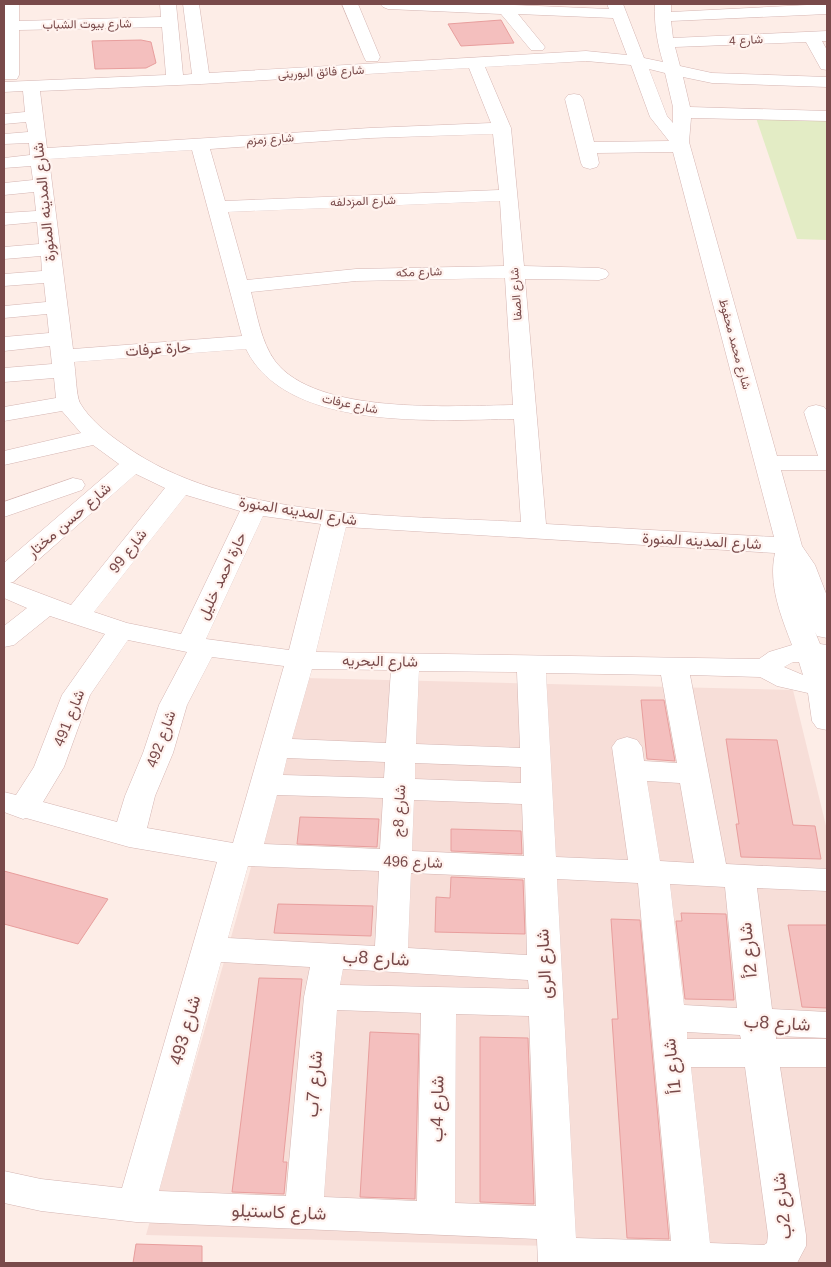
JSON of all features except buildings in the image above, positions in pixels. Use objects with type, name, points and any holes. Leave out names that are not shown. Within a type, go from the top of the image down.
[{"type":"street","name":"شارع المدينه المنورة","points":[[11,4],[8,26],[12,81],[38,142],[68,403],[97,437],[134,464],[180,486],[254,508],[335,519],[789,546]]},
{"type":"street","points":[[168,4],[175,75]]},
{"type":"street","points":[[192,4],[201,74]]},
{"type":"street","points":[[350,4],[372,57]]},
{"type":"street","points":[[388,4],[505,9],[613,6]]},
{"type":"street","name":"شارع محمد محفوظ","points":[[613,6],[630,41],[659,117],[681,144]]},
{"type":"street","points":[[505,9],[537,47]]},
{"type":"street","points":[[666,37],[703,9],[827,9]]},
{"type":"street","name":"شارع بيوت الشباب","points":[[8,26],[170,22]]},
{"type":"street","points":[[666,37],[827,22]]},
{"type":"street","points":[[804,54],[825,57],[820,36]]},
{"type":"street","name":"شارع 4","points":[[666,37],[820,36]]},
{"type":"street","points":[[666,37],[712,78],[827,82]]},
{"type":"street","name":"شارع فائق البورينى","points":[[12,81],[475,63],[586,56],[615,57],[638,62],[666,37]]},
{"type":"street","name":"شارع محمد محفوظ","points":[[666,37],[683,124],[681,144],[789,546],[802,565],[827,630]]},
{"type":"street","name":"شارع فائق البورينى","points":[[201,74],[372,57],[630,41]]},
{"type":"street","points":[[751,62],[759,81]]},
{"type":"street","name":"شارع الصفا","points":[[475,63],[493,101],[502,128],[534,531]]},
{"type":"street","name":"شارع فائق البورينى","points":[[12,81],[175,75]]},
{"type":"street","points":[[574,99],[588,156],[681,144]]},
{"type":"street","points":[[681,112],[827,116]]},
{"type":"street","points":[[4,118],[38,142]]},
{"type":"street","name":"شارع زمزم","points":[[38,142],[200,144],[370,133],[502,128]]},
{"type":"street","points":[[4,139],[38,142]]},
{"type":"street","points":[[4,163],[38,142]]},
{"type":"street","name":"شارع عرفات","points":[[200,144],[254,342],[270,369],[286,382],[308,394],[363,409],[396,412],[525,412]]},
{"type":"street","points":[[4,189],[42,185]]},
{"type":"street","name":"شارع المزدلفه","points":[[217,207],[508,195]]},
{"type":"street","points":[[4,219],[46,216]]},
{"type":"street","points":[[4,253],[50,249]]},
{"type":"street","name":"شارع مكه","points":[[240,287],[354,275],[514,271],[599,274]]},
{"type":"street","points":[[4,280],[53,276]]},
{"type":"street","points":[[4,312],[56,307]]},
{"type":"street","name":"حارة عرفات","points":[[62,355],[254,342]]},
{"type":"street","points":[[4,344],[62,355]]},
{"type":"street","points":[[4,376],[62,355]]},
{"type":"street","points":[[4,414],[68,403]]},
{"type":"street","points":[[816,412],[827,452]]},
{"type":"street","points":[[4,458],[97,437]]},
{"type":"street","points":[[767,463],[827,463]]},
{"type":"street","name":"شارع حسن مختار","points":[[4,576],[134,464]]},
{"type":"street","points":[[4,510],[73,485]]},
{"type":"street","name":"شارع 99","points":[[76,617],[180,486]]},
{"type":"street","name":"حارة احمد خليل","points":[[197,646],[254,508]]},
{"type":"street","name":"شارع 493","points":[[136,1206],[208,949],[265,784],[300,660],[335,519]]},
{"type":"street","name":"شارع محمد محفوظ","points":[[789,546],[784,564],[786,583],[818,653],[824,686],[827,721]]},
{"type":"street","name":"شارع البحريه","points":[[4,589],[76,617],[121,630],[197,646],[300,660],[766,668]]},
{"type":"street","points":[[4,638],[46,606]]},
{"type":"street","name":"شارع 491","points":[[13,806],[49,767],[76,695],[121,630]]},
{"type":"street","name":"شارع 492","points":[[129,836],[140,796],[158,753],[173,705],[184,682],[197,646]]},
{"type":"street","points":[[818,653],[781,655],[766,668],[775,675],[791,681],[824,686]]},
{"type":"street","name":"شارع 8ج","points":[[391,959],[405,662]]},
{"type":"street","name":"شارع الرى","points":[[531,664],[558,1247]]},
{"type":"street","name":"شارع 2أ","points":[[674,666],[693,773],[726,876],[759,1038]]},
{"type":"street","points":[[275,748],[536,758]]},
{"type":"street","name":"شارع 1أ","points":[[692,1259],[650,872],[629,759],[693,773]]},
{"type":"street","points":[[265,784],[537,794]]},
{"type":"street","name":"شارع 496","points":[[13,806],[129,836],[240,855],[827,880]]},
{"type":"street","name":"شارع 8ب","points":[[208,949],[544,968]]},
{"type":"street","name":"شارع 7ب","points":[[304,1213],[321,997],[326,970],[332,956]]},
{"type":"street","points":[[321,997],[546,1003]]},
{"type":"street","name":"شارع 4ب","points":[[436,1218],[439,1000]]},
{"type":"street","name":"شارع 8ب","points":[[667,1018],[759,1038],[827,1025]]},
{"type":"street","points":[[671,1053],[759,1038],[827,1053]]},
{"type":"street","name":"شارع 2ب","points":[[558,1247],[692,1259],[764,1262],[775,1260],[784,1254],[788,1245],[759,1038]]},
{"type":"street","name":"شارع كاستيلو","points":[[4,1187],[41,1195],[136,1206],[436,1218],[558,1247]]},
{"type":"shaded area","points":[[305,678],[793,690],[827,830],[827,1263],[552,1263],[549,1246],[146,1235]]},
{"type":"green space","points":[[753,109],[827,112],[827,240],[797,239]]}]
